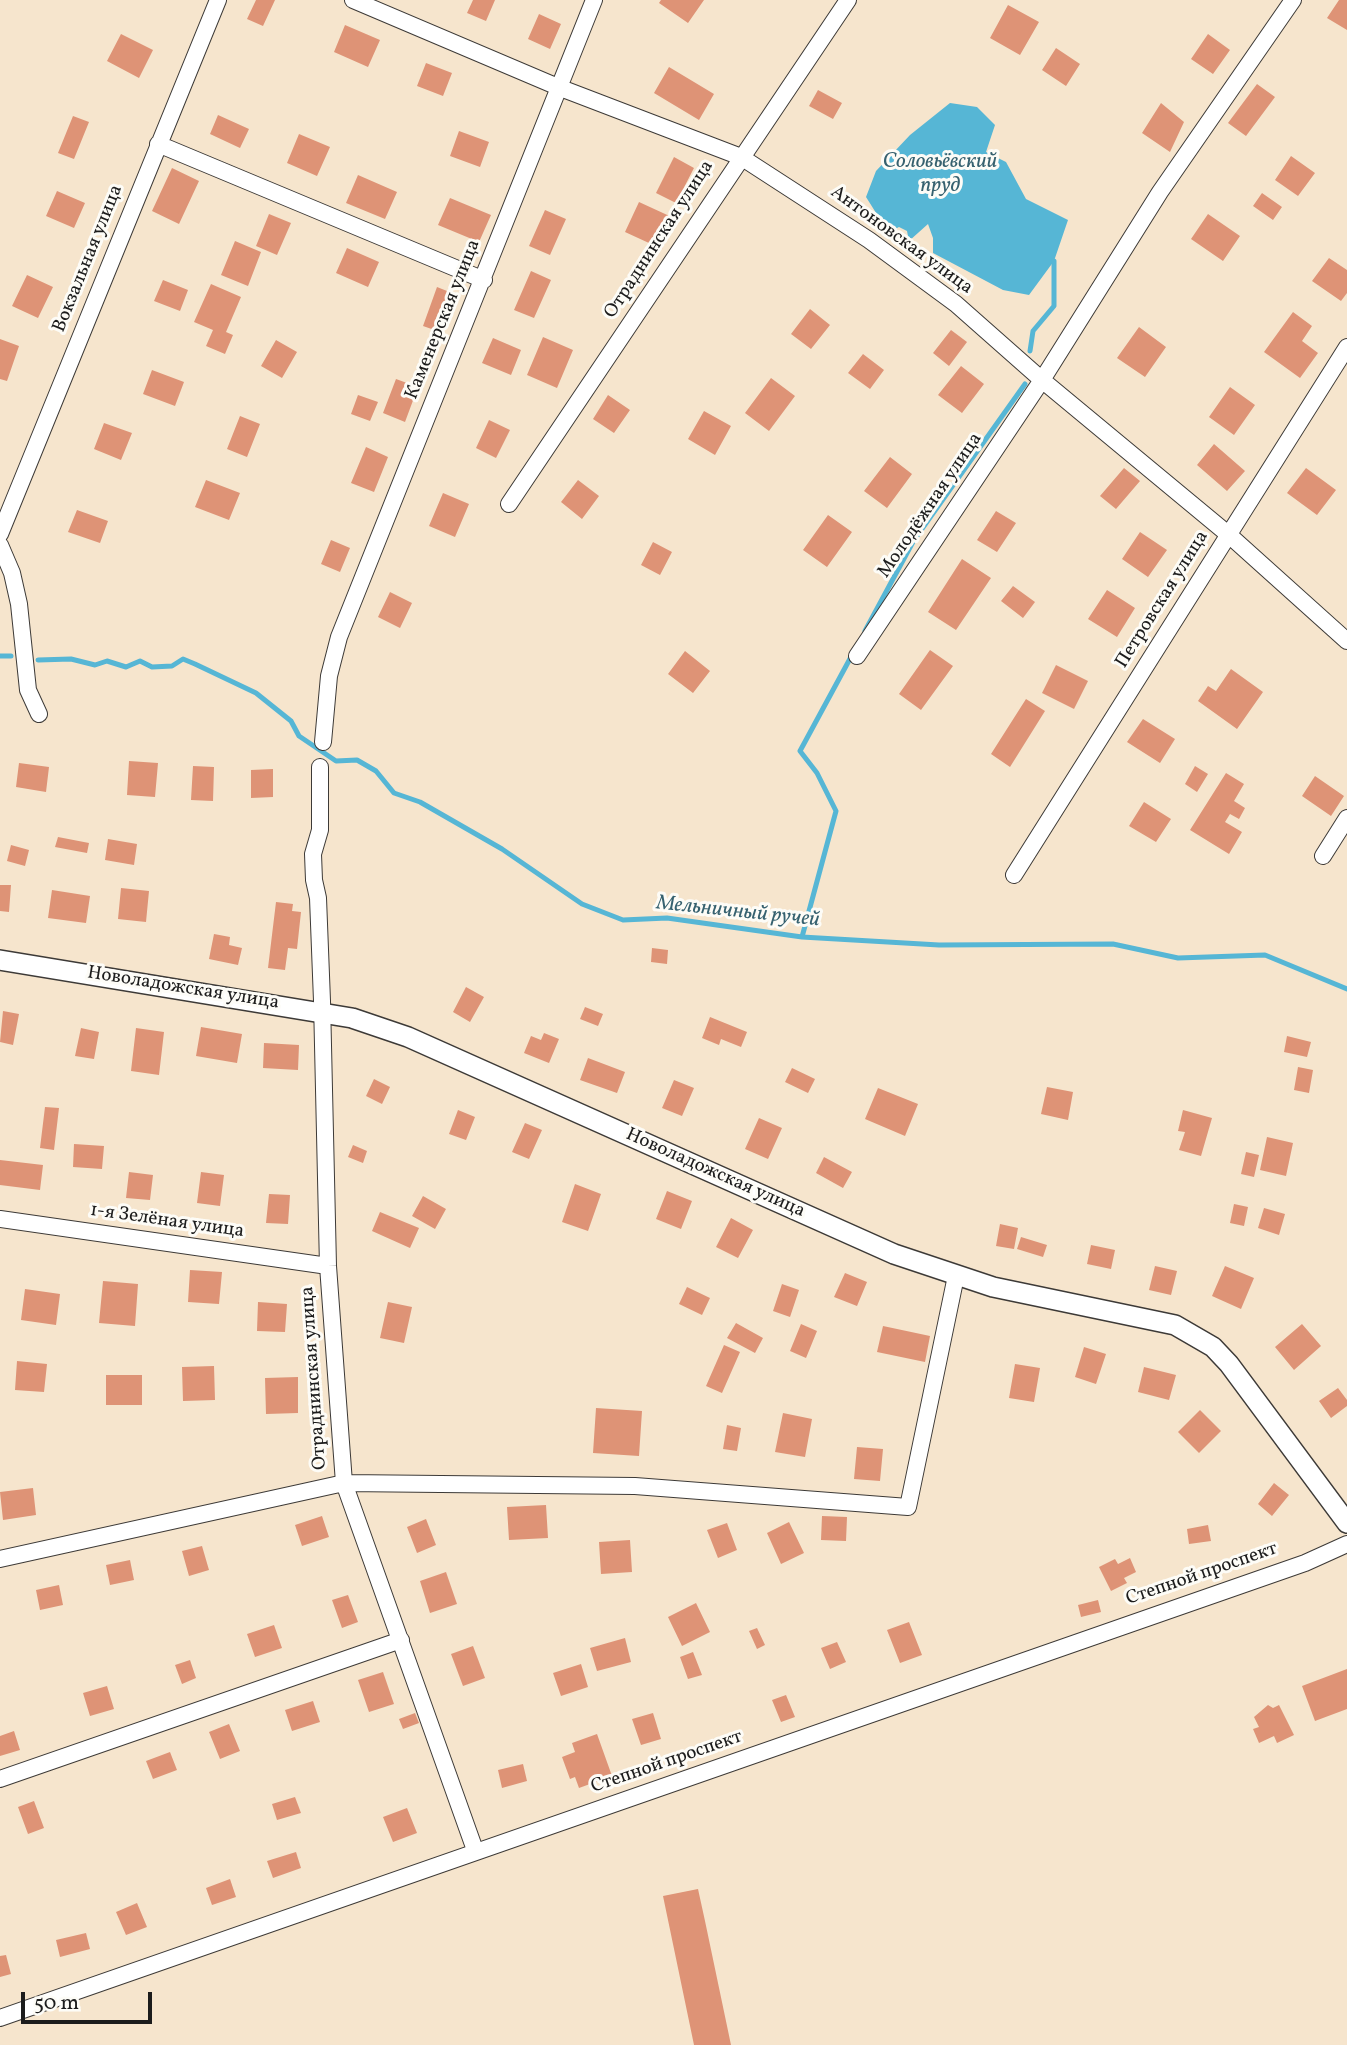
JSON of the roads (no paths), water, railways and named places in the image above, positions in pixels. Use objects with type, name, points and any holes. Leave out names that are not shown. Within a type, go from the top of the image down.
[{"type":"street","name":"Вокзальная улица","points":[[0,534],[218,0]]},
{"type":"street","name":"Антоновская улица","points":[[353,0],[558,87],[741,157],[869,240],[956,304],[1042,380],[1229,535],[1347,641]]},
{"type":"street","name":"Каменерская улица","points":[[323,742],[329,676],[334,657],[385,518],[484,280],[594,0]]},
{"type":"street","name":"Отраднинская улица","points":[[509,505],[848,0]]},
{"type":"street","name":"Молодёжная улица","points":[[858,656],[1042,380],[1160,192],[1293,0]]},
{"type":"street","points":[[158,144],[484,280]]},
{"type":"street","name":"Петровская улица","points":[[1014,875],[1347,347]]},
{"type":"street","points":[[0,545],[12,573],[19,604],[28,690],[40,715]]},
{"type":"street","name":"Отраднинская улица","points":[[320,766],[320,830],[313,853],[318,898],[328,1266],[344,1483],[475,1850]]},
{"type":"street","points":[[1323,856],[1347,818]]},
{"type":"street","name":"Новоладожская улица","points":[[0,960],[322,1012],[408,1037],[894,1254],[956,1276],[1050,1301],[1175,1325],[1195,1334],[1229,1364],[1347,1523]]},
{"type":"street","name":"1-я Зелёная улица","points":[[0,1219],[328,1266]]},
{"type":"street","points":[[0,1559],[344,1483],[635,1486],[908,1507],[956,1276]]},
{"type":"street","name":"Степной проспект","points":[[0,2018],[475,1850],[1306,1563],[1347,1544]]},
{"type":"street","points":[[0,1779],[401,1640]]},
{"type":"water","name":"Соловьёвский пруд","points":[[950,103],[977,107],[995,125],[986,152],[1006,162],[1026,199],[1068,220],[1054,261],[1029,295],[1003,290],[933,253],[933,238],[928,224],[909,241],[907,231],[899,227],[893,230],[883,224],[866,197],[876,171],[910,135]]},
{"type":"waterway","points":[[1030,351],[1033,331],[1054,306],[1054,261]]},
{"type":"waterway","points":[[865,631],[914,540],[1025,384]]},
{"type":"waterway","points":[[802,937],[836,811],[817,773],[800,751],[852,655]]},
{"type":"waterway","name":"Мельничный ручей","points":[[0,656],[11,656]]},
{"type":"waterway","name":"Мельничный ручей","points":[[38,660],[71,659],[95,665],[107,661],[126,667],[140,661],[152,667],[172,666],[183,659],[195,664],[256,693],[291,721],[299,736],[336,761],[357,760],[376,771],[394,793],[420,802],[502,849],[582,904],[623,920],[667,918],[802,937],[939,945],[1113,944],[1178,958],[1265,955],[1347,989]]}]
